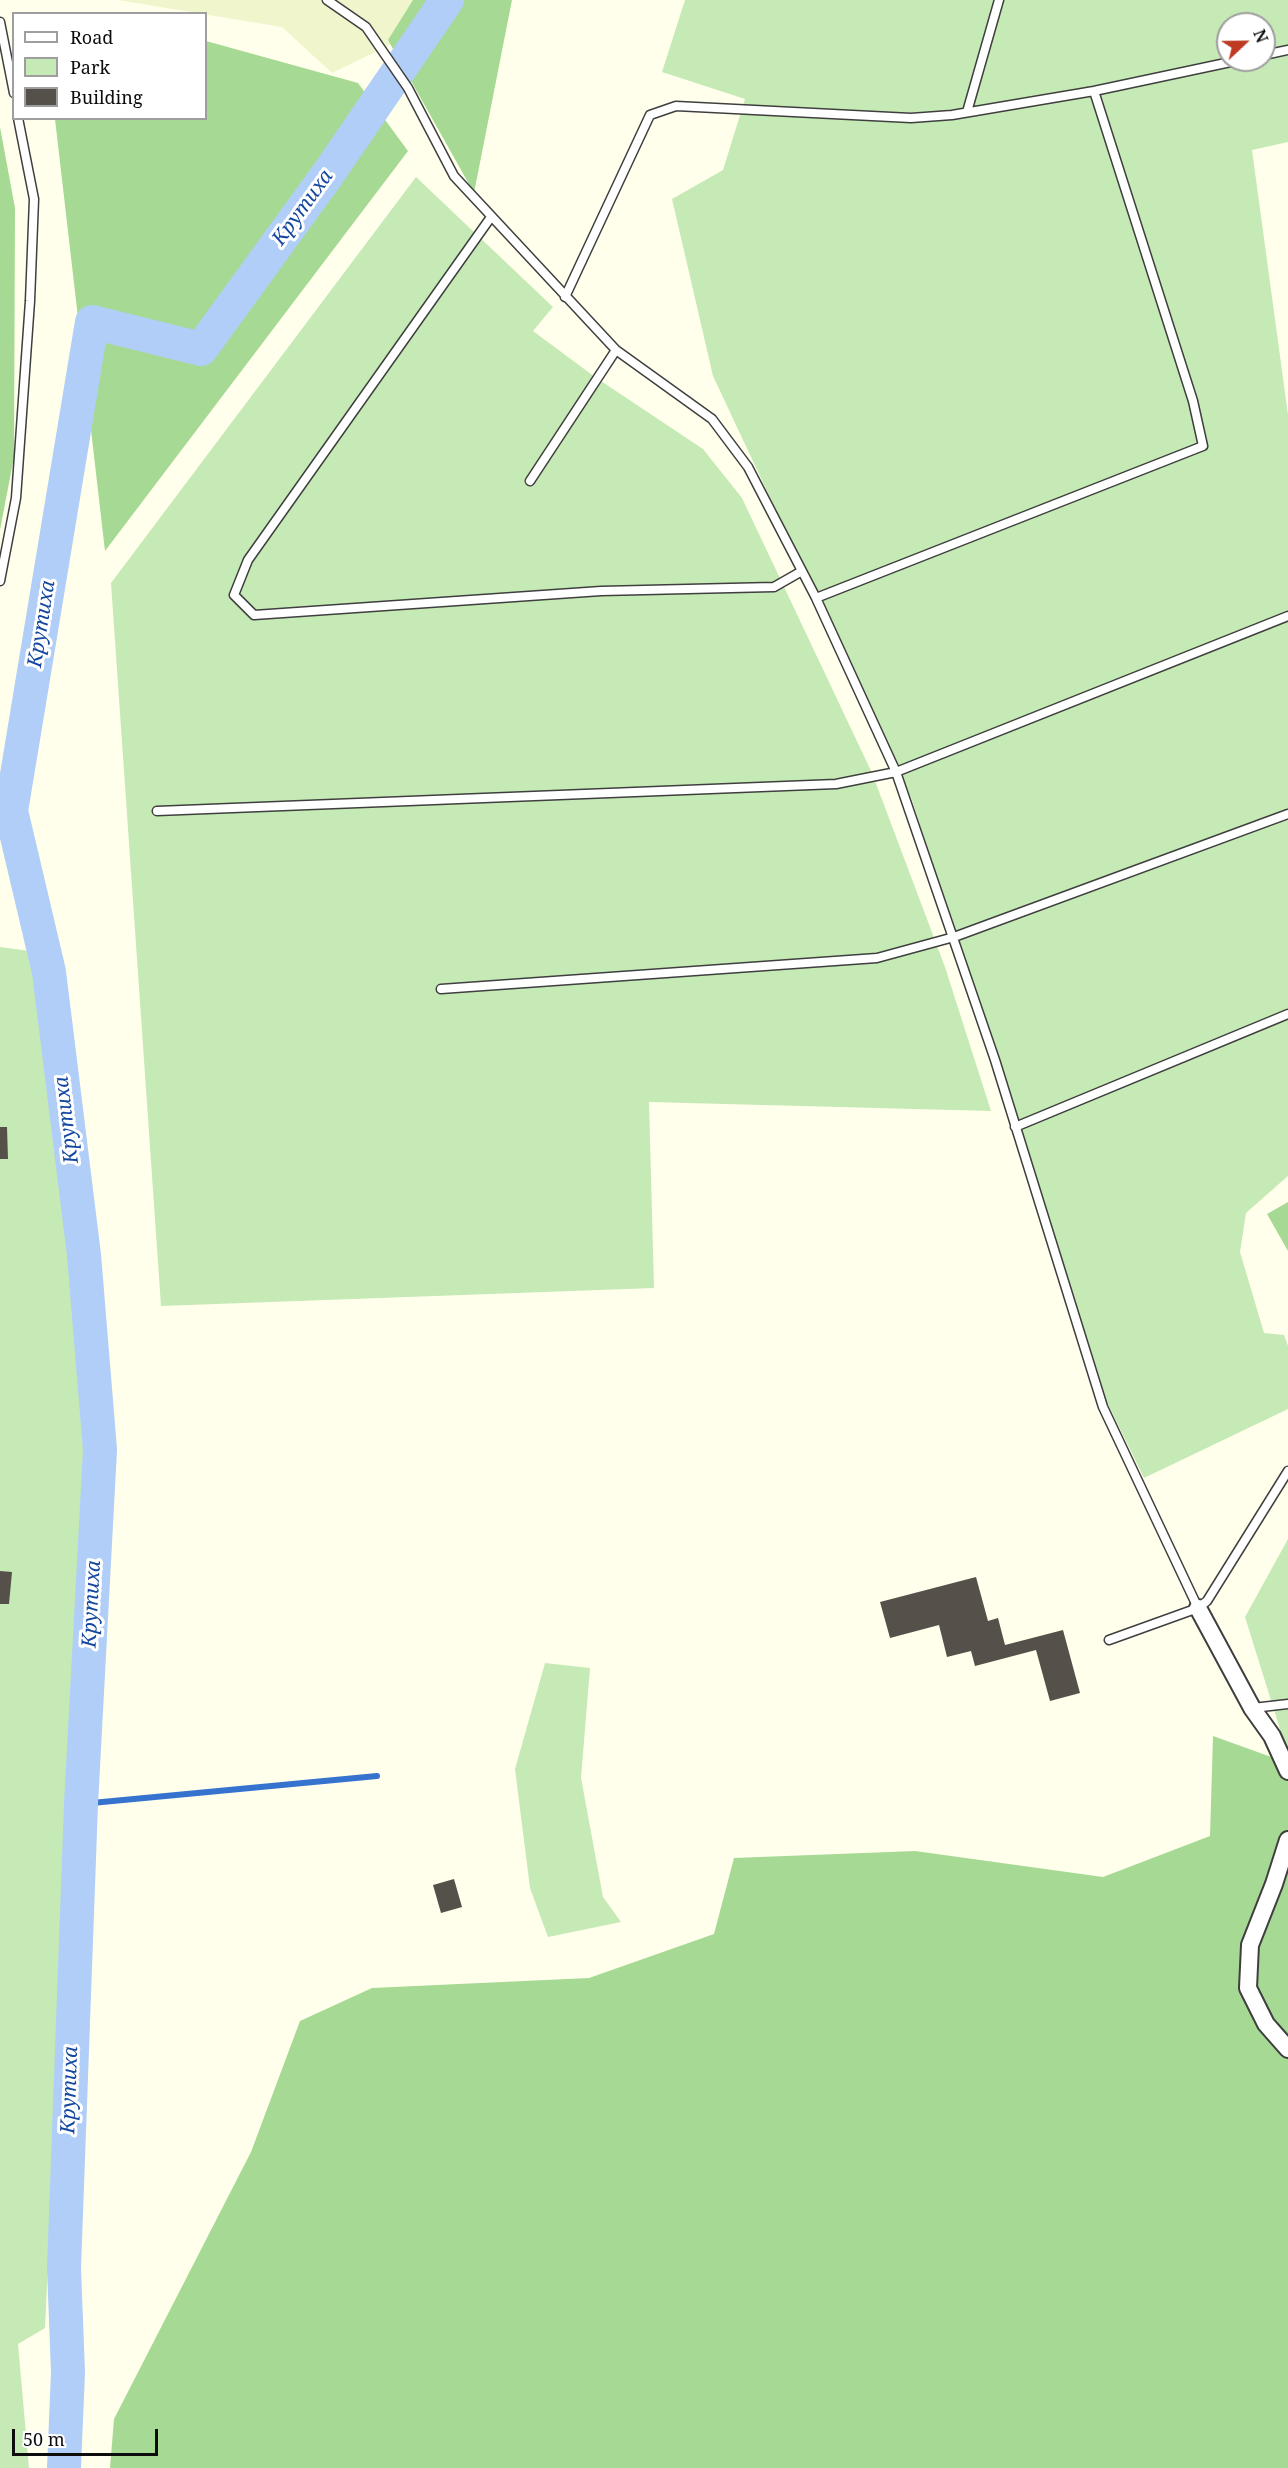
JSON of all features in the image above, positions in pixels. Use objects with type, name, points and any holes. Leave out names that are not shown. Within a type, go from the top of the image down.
[{"type":"street","points":[[1198,1608],[1252,1708],[1272,1736],[1288,1771]]},
{"type":"street","points":[[1288,1840],[1274,1884],[1250,1945],[1248,1988],[1266,2024],[1288,2049]]},
{"type":"lane","points":[[327,0],[366,27],[408,88],[454,176],[616,350],[712,419],[748,467],[816,598],[896,772],[954,937],[1102,1407],[1198,1608]]},
{"type":"lane","points":[[968,112],[999,0]]},
{"type":"lane","points":[[0,22],[12,83]]},
{"type":"lane","points":[[565,297],[650,115],[676,106],[911,118],[968,112],[1094,91],[1216,65]]},
{"type":"lane","points":[[816,598],[1203,446],[1192,401],[1094,91]]},
{"type":"lane","points":[[0,581],[16,498],[30,302],[34,199],[18,120]]},
{"type":"lane","points":[[491,217],[248,560],[234,595],[254,615],[601,591],[774,587],[802,571]]},
{"type":"lane","points":[[530,481],[616,350]]},
{"type":"lane","points":[[157,811],[836,784],[896,772],[1288,616]]},
{"type":"lane","points":[[441,989],[877,958],[954,937],[1288,814]]},
{"type":"lane","points":[[1015,1127],[1288,1014]]},
{"type":"lane","points":[[1109,1640],[1198,1608],[1208,1601],[1288,1471]]},
{"type":"lane","points":[[1252,1708],[1288,1704]]},
{"type":"green space","points":[[118,0],[420,0],[416,32],[332,73],[282,27],[207,15],[207,12],[191,12]]},
{"type":"green space","points":[[413,0],[512,0],[474,193],[388,40]]},
{"type":"green space","points":[[685,0],[1288,0],[1288,142],[1252,150],[1288,415],[1288,1176],[1246,1213],[1240,1252],[1264,1333],[1284,1335],[1288,1346],[1288,1409],[1144,1478],[1102,1392],[912,800],[713,376],[672,199],[723,170],[745,99],[662,72]]},
{"type":"green space","points":[[207,41],[358,83],[408,151],[105,551],[55,120],[207,120]]},
{"type":"green space","points":[[0,127],[15,208],[14,457],[0,530]]},
{"type":"green space","points":[[416,177],[553,307],[533,331],[595,377],[703,449],[742,498],[872,773],[945,967],[991,1111],[649,1102],[654,1288],[161,1306],[111,583]]},
{"type":"green space","points":[[0,947],[37,952],[95,1435],[58,2049],[45,2328],[18,2344],[29,2468],[0,2468]]},
{"type":"green space","points":[[1288,1202],[1288,1251],[1267,1214]]},
{"type":"green space","points":[[1288,1539],[1288,1755],[1245,1617]]},
{"type":"green space","points":[[545,1663],[590,1668],[581,1778],[603,1897],[621,1922],[548,1937],[530,1888],[515,1769]]},
{"type":"green space","points":[[1213,1736],[1288,1763],[1288,2468],[110,2468],[114,2419],[251,2152],[300,2021],[372,1988],[589,1978],[714,1934],[734,1858],[915,1851],[1103,1877],[1210,1836]]},
{"type":"building","points":[[0,1127],[7,1127],[8,1159],[0,1159]]},
{"type":"building","points":[[0,1571],[12,1572],[9,1604],[0,1604]]},
{"type":"building","points":[[976,1577],[988,1621],[998,1618],[1005,1645],[1063,1630],[1080,1693],[1050,1701],[1036,1650],[975,1666],[971,1651],[947,1657],[939,1625],[890,1638],[880,1602]]},
{"type":"building","points":[[454,1879],[462,1907],[441,1913],[433,1885]]},
{"type":"waterway","name":"Крутиха","points":[[64,2468],[68,2372],[64,2268],[81,1804],[100,1450],[84,1255],[49,972],[11,811],[92,322],[201,349],[328,174],[447,0]]},
{"type":"waterway","points":[[81,1804],[377,1776]]}]
